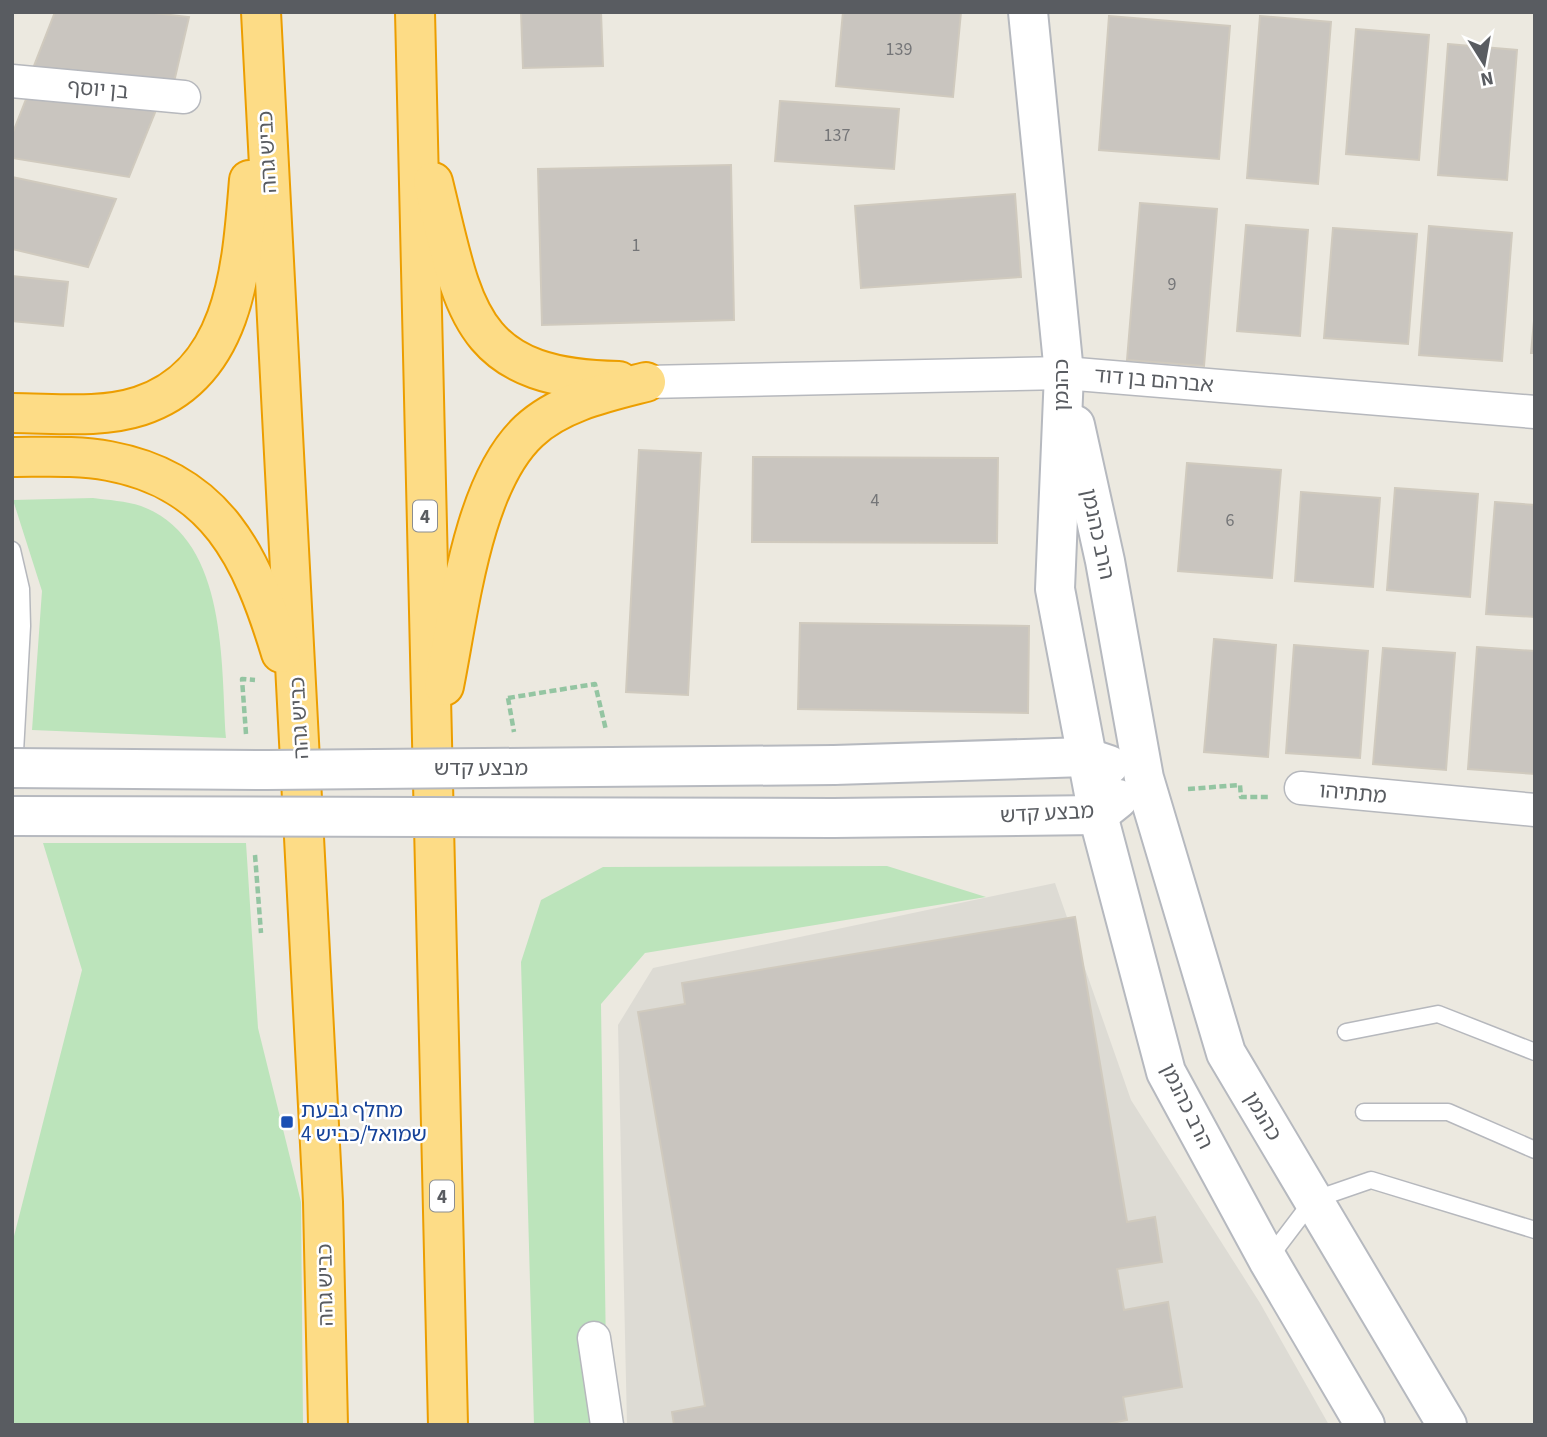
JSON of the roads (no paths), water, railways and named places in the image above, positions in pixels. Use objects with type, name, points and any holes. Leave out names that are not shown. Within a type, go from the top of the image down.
[{"type":"highway","name":"כביש גהה","points":[[261,12],[261,54],[299,710],[323,1202],[328,1425]]},
{"type":"highway","name":"4","points":[[415,12],[430,754],[448,1425]]},
{"type":"highway","points":[[12,413],[100,413],[141,405],[180,384],[207,359],[226,321],[241,269],[261,54]]},
{"type":"highway","points":[[415,64],[431,173],[443,223],[474,319],[487,341],[516,363],[554,376],[597,381],[646,382]]},
{"type":"highway","points":[[430,754],[476,529],[494,483],[529,431],[563,409],[600,394],[646,382]]},
{"type":"highway","points":[[12,457],[109,461],[155,475],[193,493],[222,524],[246,560],[266,602],[299,710]]},
{"type":"street","name":"כהנמן","points":[[1028,12],[1064,373],[1055,589],[1085,757]]},
{"type":"street","name":"בן יוסף","points":[[12,81],[184,97]]},
{"type":"street","name":"אברהם בן דוד","points":[[646,382],[1064,373],[1535,412]]},
{"type":"street","name":"הרב כהנמן","points":[[1064,373],[1105,561],[1146,785]]},
{"type":"street","name":"הרב כהנמן","points":[[1085,757],[1166,1072],[1268,1260],[1365,1425]]},
{"type":"street","name":"מבצע קדש","points":[[12,768],[267,770],[834,765],[1085,757],[1146,785]]},
{"type":"street","name":"כהנמן","points":[[1146,785],[1226,1053],[1447,1425]]},
{"type":"street","name":"מבצע קדש","points":[[12,816],[833,818],[1098,815],[1146,785]]},
{"type":"street","name":"מתתיהו","points":[[1301,788],[1535,810]]},
{"type":"street","points":[[594,1338],[607,1425]]},
{"type":"lane","points":[[12,550],[21,589],[22,626],[12,778]]},
{"type":"lane","points":[[1346,1032],[1438,1014],[1535,1052]]},
{"type":"lane","points":[[1364,1112],[1448,1112],[1535,1150]]},
{"type":"lane","points":[[1268,1260],[1313,1200],[1371,1180],[1535,1230]]},
{"type":"place","name":"מחלף גבעת שמואל/כביש 4","points":[[287,1122]]}]
